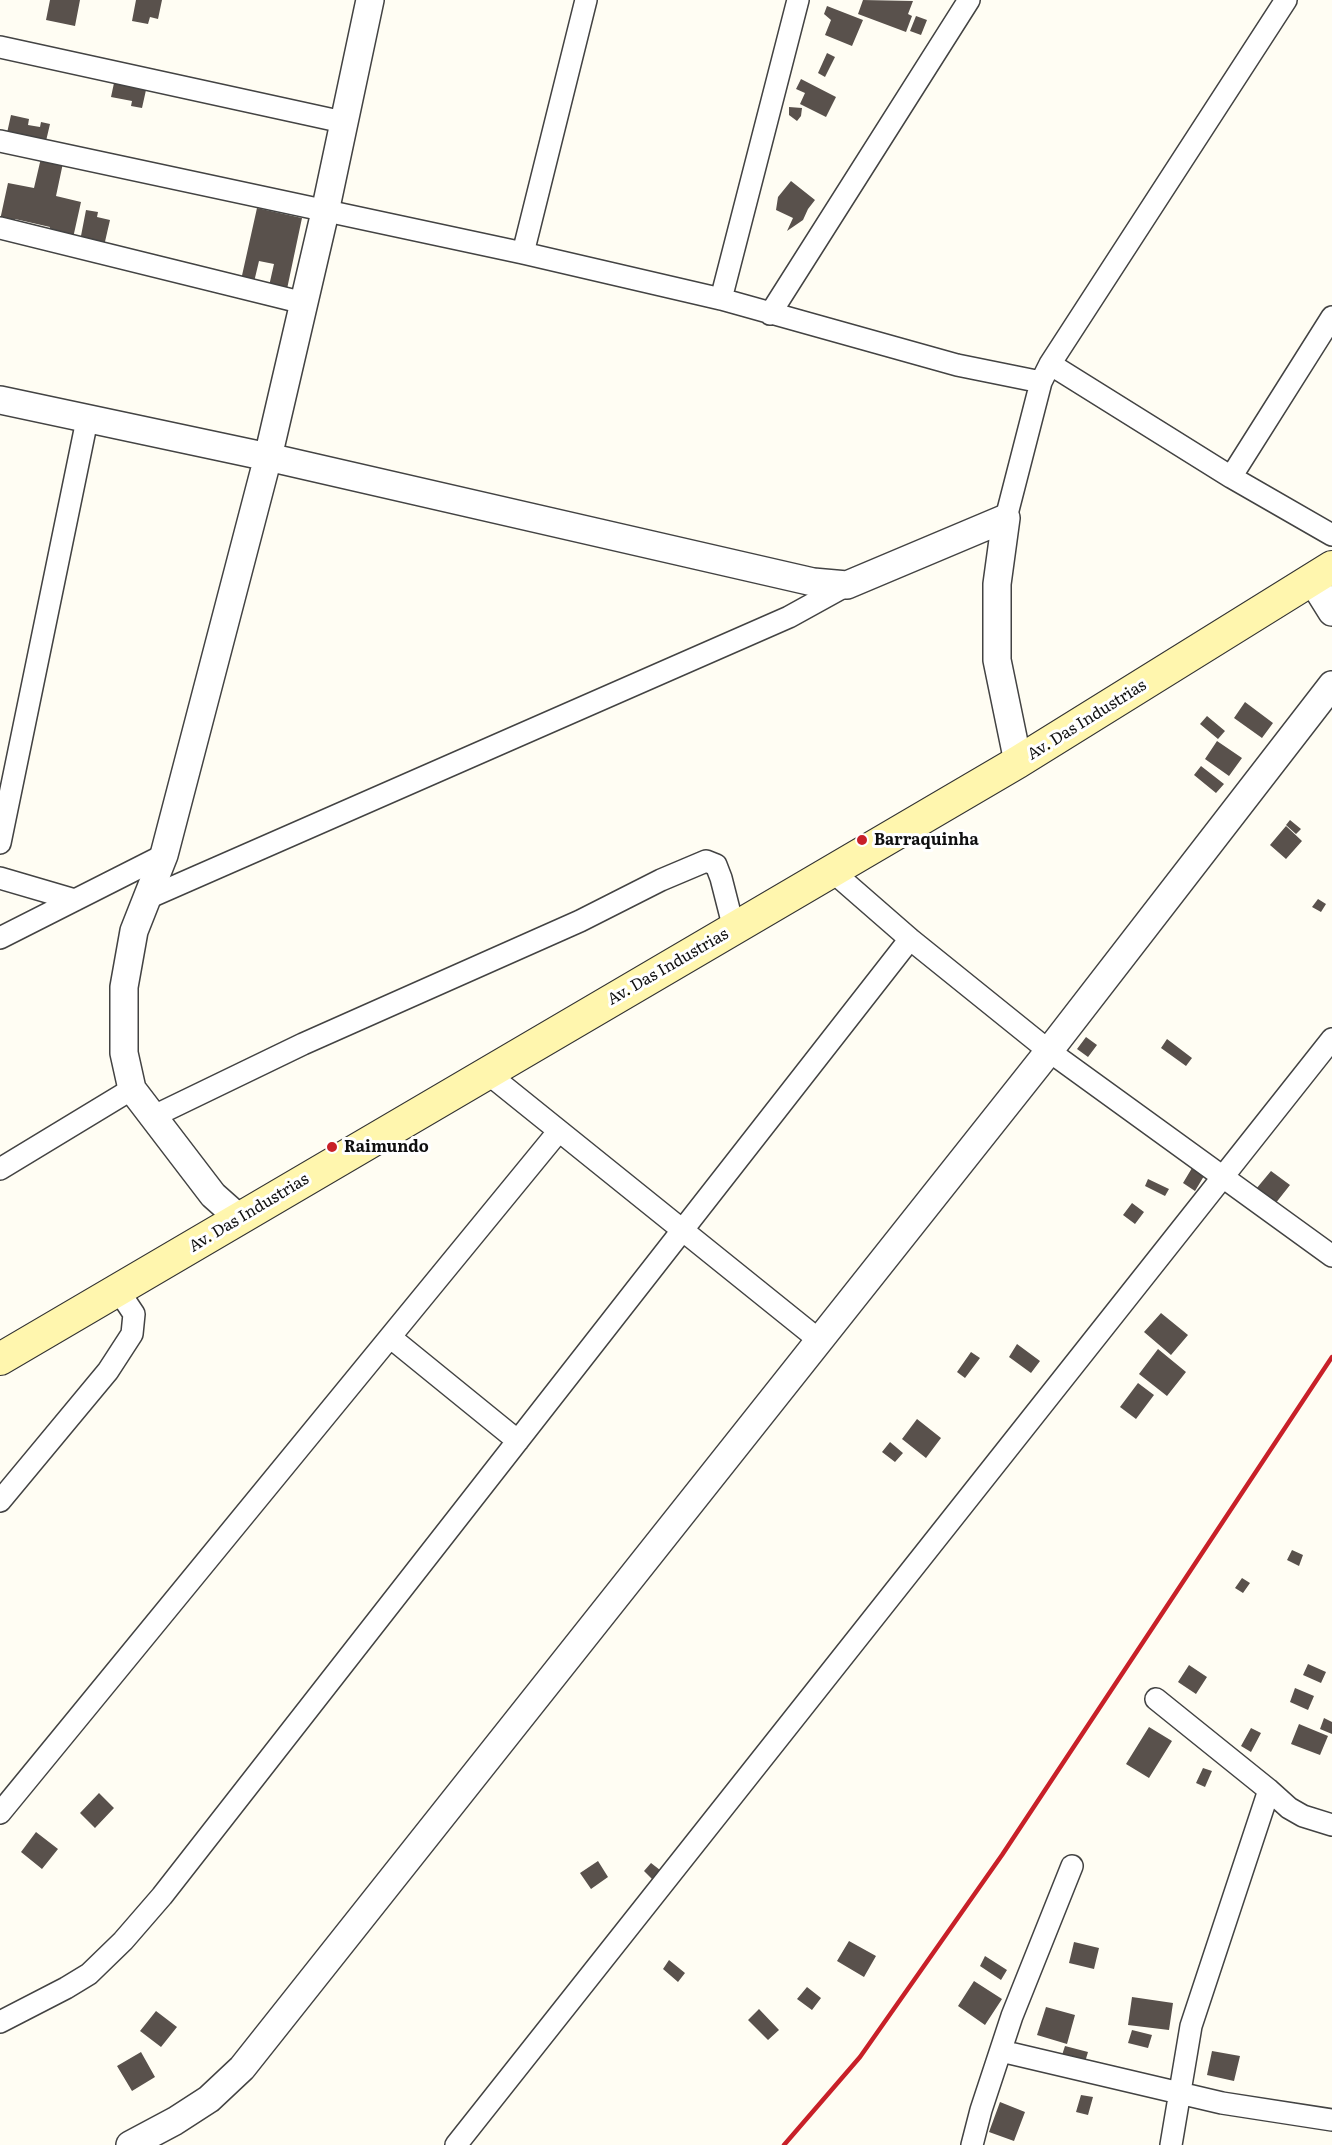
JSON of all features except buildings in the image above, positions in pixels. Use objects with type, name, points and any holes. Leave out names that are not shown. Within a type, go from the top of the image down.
[{"type":"main road","name":"Av. Das Industrias","points":[[0,1359],[1018,762],[1322,574]]},
{"type":"street","points":[[240,1219],[213,1195],[132,1089],[124,1053],[124,987],[134,931],[164,855],[268,457],[325,212],[370,0]]},
{"type":"street","points":[[523,253],[586,0]]},
{"type":"street","points":[[721,299],[798,0]]},
{"type":"street","points":[[770,314],[969,0]]},
{"type":"street","points":[[1018,762],[997,660],[997,584],[1006,518],[1046,373],[1286,0]]},
{"type":"street","points":[[0,47],[343,122]]},
{"type":"street","points":[[0,141],[523,253],[721,299],[957,365],[1046,373],[1332,535]]},
{"type":"street","points":[[0,228],[304,303]]},
{"type":"street","points":[[1231,477],[1332,317]]},
{"type":"street","points":[[0,400],[268,457],[813,582],[848,585]]},
{"type":"street","points":[[0,843],[87,420]]},
{"type":"street","points":[[148,898],[789,617],[848,585],[1006,518]]},
{"type":"street","points":[[1322,574],[1332,612]]},
{"type":"street","points":[[130,2145],[175,2121],[209,2099],[242,2068],[1049,1051],[1332,685]]},
{"type":"street","points":[[0,938],[164,855]]},
{"type":"street","points":[[152,1117],[303,1044],[580,921],[706,861],[716,865],[734,928]]},
{"type":"street","points":[[832,871],[910,939],[1049,1051],[1332,1256]]},
{"type":"street","points":[[0,878],[75,900]]},
{"type":"street","points":[[0,2022],[89,1974],[123,1941],[271,1758],[910,939]]},
{"type":"street","points":[[456,2145],[1332,1040]]},
{"type":"street","points":[[486,1072],[819,1340]]},
{"type":"street","points":[[0,1169],[132,1089]]},
{"type":"street","points":[[0,1813],[558,1132]]},
{"type":"street","points":[[0,1501],[108,1371],[132,1334],[134,1314],[118,1290]]},
{"type":"street","points":[[390,1337],[518,1441]]},
{"type":"street","points":[[1156,1699],[1289,1808],[1303,1816],[1332,1825]]},
{"type":"street","points":[[1171,2145],[1191,2026],[1269,1790]]},
{"type":"street","points":[[972,2145],[1012,2016],[1072,1866]]},
{"type":"street","points":[[1001,2051],[1222,2103],[1332,2120]]},
{"type":"railway","points":[[784,2145],[860,2057],[1002,1855],[1332,1357]]},
{"type":"place","name":"Barraquinha","points":[[862,840]]},
{"type":"place","name":"Raimundo","points":[[332,1147]]}]
